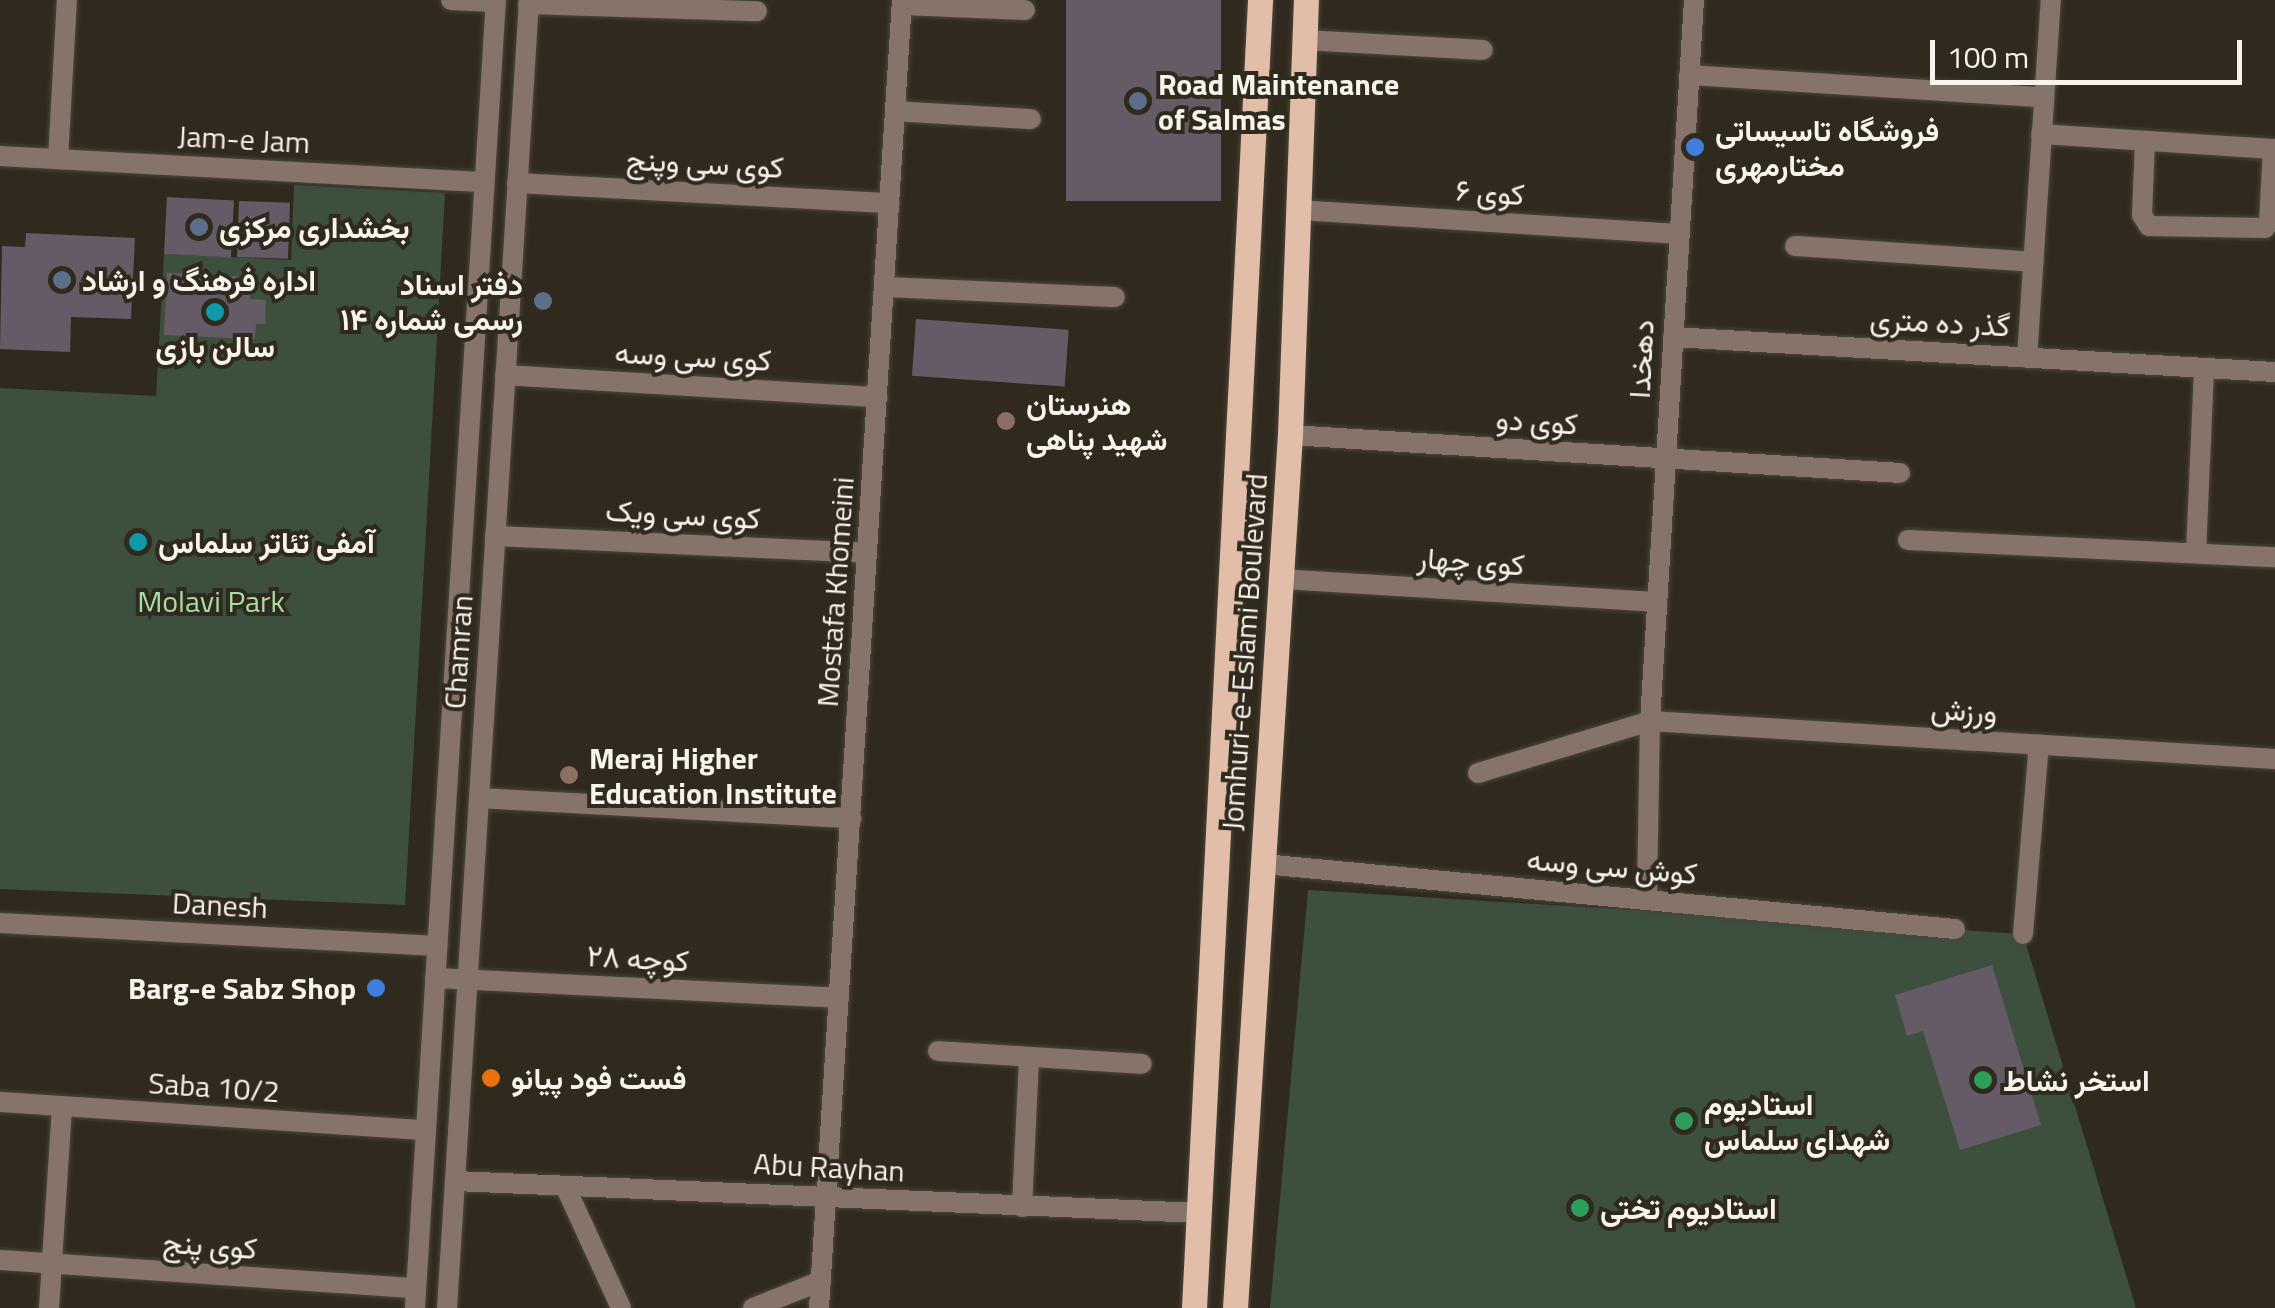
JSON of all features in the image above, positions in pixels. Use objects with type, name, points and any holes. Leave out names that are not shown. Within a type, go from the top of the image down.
[{"type":"main road","name":"Jomhuri-e-Eslami Boulevard","points":[[1194,1308],[1260,0]]},
{"type":"main road","name":"Jomhuri-e-Eslami Boulevard","points":[[1235,1308],[1290,435],[1306,0]]},
{"type":"street","points":[[58,159],[67,0]]},
{"type":"street","points":[[451,0],[756,11]]},
{"type":"street","name":"دهخدا","points":[[1650,721],[1694,0]]},
{"type":"street","points":[[2026,358],[2051,0]]},
{"type":"street","name":"Chamran","points":[[415,1298],[496,1]]},
{"type":"street","name":"Chamran","points":[[447,1308],[528,2]]},
{"type":"street","points":[[902,2],[1026,10]]},
{"type":"street","name":"Mostafa Khomeini","points":[[819,1308],[902,2]]},
{"type":"street","points":[[1305,40],[1483,50]]},
{"type":"street","points":[[1689,75],[2043,97]]},
{"type":"street","points":[[895,111],[1031,120]]},
{"type":"street","points":[[2041,134],[2274,149],[2270,222],[2265,228],[2149,226],[2142,214],[2145,141]]},
{"type":"street","name":"Jam-e Jam","points":[[0,156],[517,183]]},
{"type":"street","name":"کوی سی وپنج","points":[[517,183],[889,203]]},
{"type":"street","name":"کوی ۶","points":[[1298,210],[1679,234]]},
{"type":"street","points":[[1795,246],[2032,262]]},
{"type":"street","points":[[884,287],[1115,297]]},
{"type":"street","name":"گذر ده متری","points":[[1673,337],[2275,372]]},
{"type":"street","points":[[2196,553],[2204,368]]},
{"type":"street","name":"کوی سی وسه","points":[[505,375],[877,398]]},
{"type":"street","name":"کوی دو","points":[[1290,435],[1900,474]]},
{"type":"street","name":"کوی سی ویک","points":[[495,536],[867,553]]},
{"type":"street","points":[[1908,540],[2275,557]]},
{"type":"street","name":"کوی چهار","points":[[1282,578],[1657,602]]},
{"type":"street","points":[[1478,773],[1650,721],[1648,900]]},
{"type":"street","name":"ورزش","points":[[1650,721],[2275,760]]},
{"type":"street","points":[[2023,934],[2039,745]]},
{"type":"street","points":[[479,798],[850,818]]},
{"type":"street","name":"کوش سی وسه","points":[[1263,864],[1956,929]]},
{"type":"street","name":"Danesh","points":[[0,923],[469,948]]},
{"type":"street","name":"کوچه ۲۸","points":[[435,978],[839,998]]},
{"type":"street","points":[[938,1052],[1142,1064]]},
{"type":"street","points":[[1022,1206],[1029,1057]]},
{"type":"street","name":"Saba 10/2","points":[[0,1102],[425,1130]]},
{"type":"street","points":[[50,1308],[62,1108]]},
{"type":"street","name":"Abu Rayhan","points":[[422,1179],[1201,1213]]},
{"type":"street","points":[[565,1186],[621,1308]]},
{"type":"street","name":"کوی پنج","points":[[0,1260],[415,1298]]},
{"type":"street","points":[[754,1308],[821,1281]]},
{"type":"green space","name":"Molavi Park","points":[[294,185],[445,193],[405,905],[0,889],[0,388],[156,396],[164,254],[291,260]]},
{"type":"green space","name":"استادیوم شهدای سلماس","points":[[1308,890],[2023,934],[2136,1308],[1270,1308]]},
{"type":"building","name":"Road Maintenance of Salmas","points":[[1066,0],[1221,0],[1221,201],[1066,201]]},
{"type":"building","name":"بخشداری مرکزی","points":[[167,197],[234,201],[231,257],[164,254]]},
{"type":"building","points":[[239,201],[290,203],[288,259],[237,257]]},
{"type":"building","points":[[26,233],[135,238],[131,319],[71,317],[70,352],[0,349],[2,246],[25,247]]},
{"type":"building","name":"سالن بازی","points":[[167,273],[251,277],[250,299],[266,300],[265,324],[256,324],[255,339],[164,335]]},
{"type":"building","points":[[916,319],[1069,330],[1065,387],[912,376]]},
{"type":"building","name":"استخر نشاط","points":[[1992,965],[2041,1125],[1960,1150],[1923,1031],[1907,1036],[1895,995]]},
{"type":"place","name":"Road Maintenance of Salmas","points":[[1138,101]]},
{"type":"place","name":"فروشگاه تاسیساتی مختارمهری","points":[[1695,147]]},
{"type":"place","name":"بخشداری مرکزی","points":[[199,227]]},
{"type":"place","name":"اداره فرهنگ و ارشاد","points":[[62,280]]},
{"type":"place","name":"دفتر اسناد رسمی شماره ۱۴","points":[[543,301]]},
{"type":"place","name":"سالن بازی","points":[[215,312]]},
{"type":"place","name":"هنرستان شهید پناهی","points":[[1006,421]]},
{"type":"place","name":"آمفی تئاتر سلماس","points":[[138,542]]},
{"type":"place","name":"Meraj Higher Education Institute","points":[[569,775]]},
{"type":"place","name":"Barg-e Sabz Shop","points":[[376,988]]},
{"type":"place","name":"فست فود پیانو","points":[[491,1078]]},
{"type":"place","name":"استخر نشاط","points":[[1983,1080]]},
{"type":"place","name":"استادیوم شهدای سلماس","points":[[1684,1121]]},
{"type":"place","name":"استادیوم تختی","points":[[1580,1208]]}]
